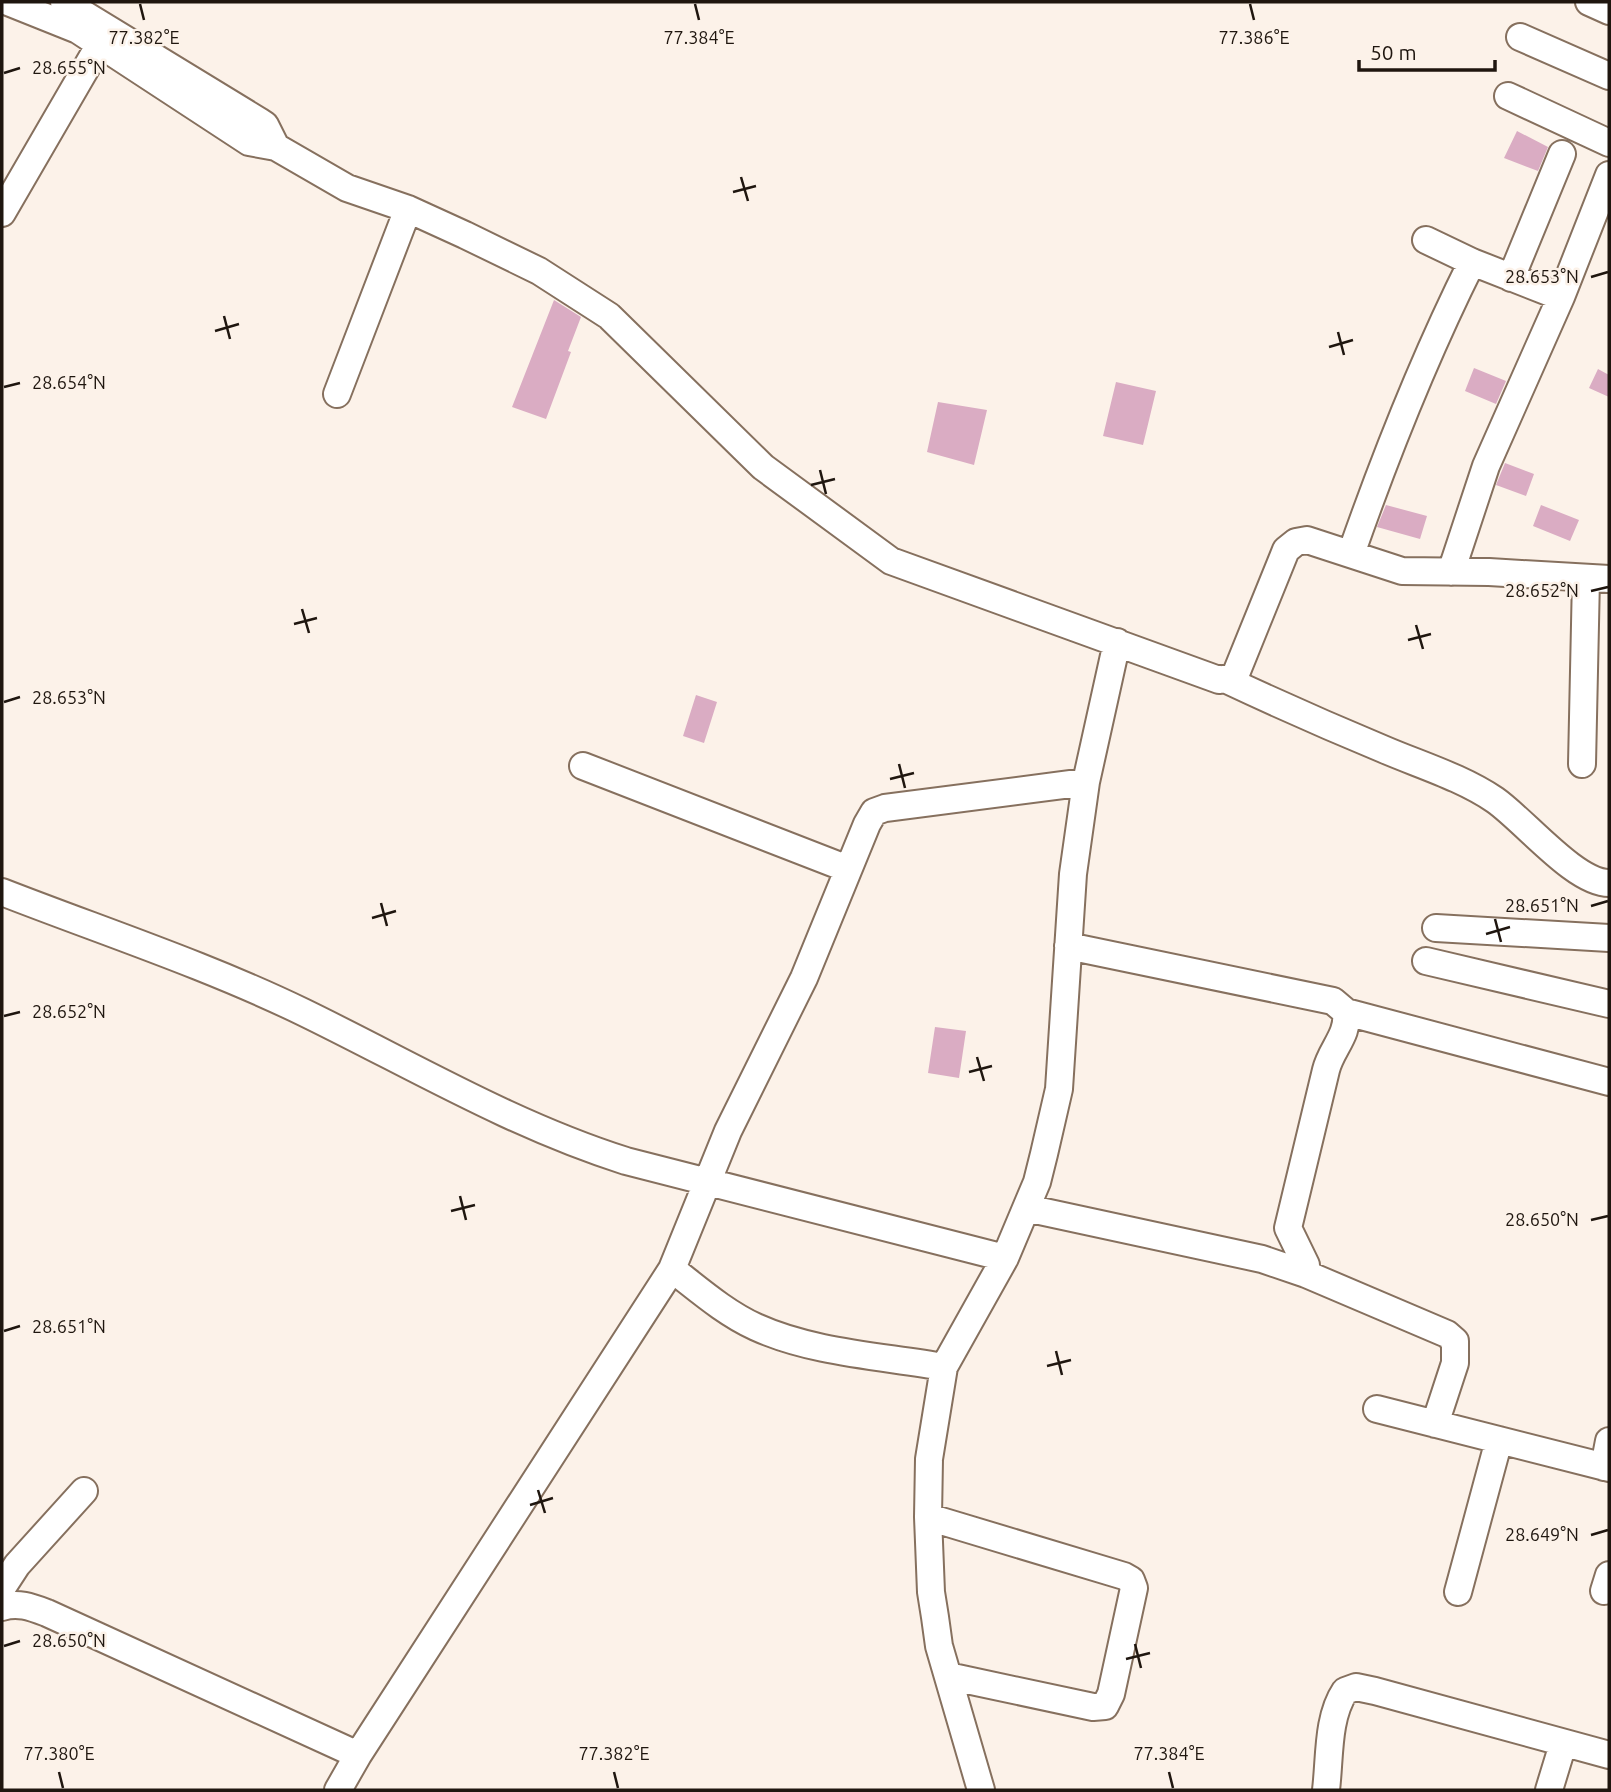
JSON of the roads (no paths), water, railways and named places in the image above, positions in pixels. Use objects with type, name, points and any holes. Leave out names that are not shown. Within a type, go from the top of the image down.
[{"type":"street","points":[[8,2],[78,30],[249,142],[276,147],[347,188],[408,209],[539,271],[609,316],[763,467],[891,561],[1219,680],[1227,680],[1479,790],[1507,808],[1579,873],[1589,879],[1609,883]]},
{"type":"street","points":[[64,2],[265,125],[276,147]]},
{"type":"street","points":[[1589,2],[1609,11]]},
{"type":"street","points":[[1520,37],[1609,76]]},
{"type":"street","points":[[2,213],[100,44]]},
{"type":"street","points":[[1508,96],[1609,143]]},
{"type":"street","points":[[1511,278],[1562,154]]},
{"type":"street","points":[[1451,572],[1486,466],[1560,297],[1609,175]]},
{"type":"street","points":[[338,394],[408,209]]},
{"type":"street","points":[[1426,240],[1472,262],[1560,297]]},
{"type":"street","points":[[1351,554],[1377,477],[1443,320],[1472,262]]},
{"type":"street","points":[[1227,680],[1237,671],[1286,550],[1296,542],[1307,540],[1402,571],[1598,578],[1583,764]]},
{"type":"street","points":[[981,1790],[940,1646],[931,1592],[929,1460],[944,1367],[1005,1258],[1037,1182],[1059,1088],[1073,874],[1086,782],[1117,642]]},
{"type":"street","points":[[583,766],[848,869]]},
{"type":"street","points":[[338,1790],[672,1269],[728,1131],[804,978],[874,812],[886,808],[1086,782]]},
{"type":"street","points":[[2,892],[258,991],[518,1121],[560,1138],[626,1161],[1005,1258]]},
{"type":"street","points":[[1436,928],[1609,938]]},
{"type":"street","points":[[1068,946],[1334,1001],[1346,1012],[1609,1083]]},
{"type":"street","points":[[1426,961],[1609,1004]]},
{"type":"street","points":[[1306,1274],[1306,1265],[1288,1228],[1325,1070],[1345,1032],[1346,1012]]},
{"type":"street","points":[[1026,1208],[1262,1259],[1306,1274],[1447,1334],[1455,1341],[1455,1363],[1435,1424]]},
{"type":"street","points":[[672,1269],[727,1311],[780,1337],[944,1367]]},
{"type":"street","points":[[1377,1409],[1606,1468],[1609,1441]]},
{"type":"street","points":[[1458,1592],[1499,1440]]},
{"type":"street","points":[[2,1588],[17,1565],[84,1491]]},
{"type":"street","points":[[928,1517],[1124,1576],[1131,1580],[1134,1588],[1111,1694],[1105,1706],[1093,1706],[948,1676]]},
{"type":"street","points":[[2,1607],[12,1604],[25,1605],[47,1613],[358,1755]]},
{"type":"street","points":[[1326,1790],[1334,1715],[1345,1691],[1356,1687],[1609,1755]]},
{"type":"street","points":[[1549,1790],[1563,1744]]}]
